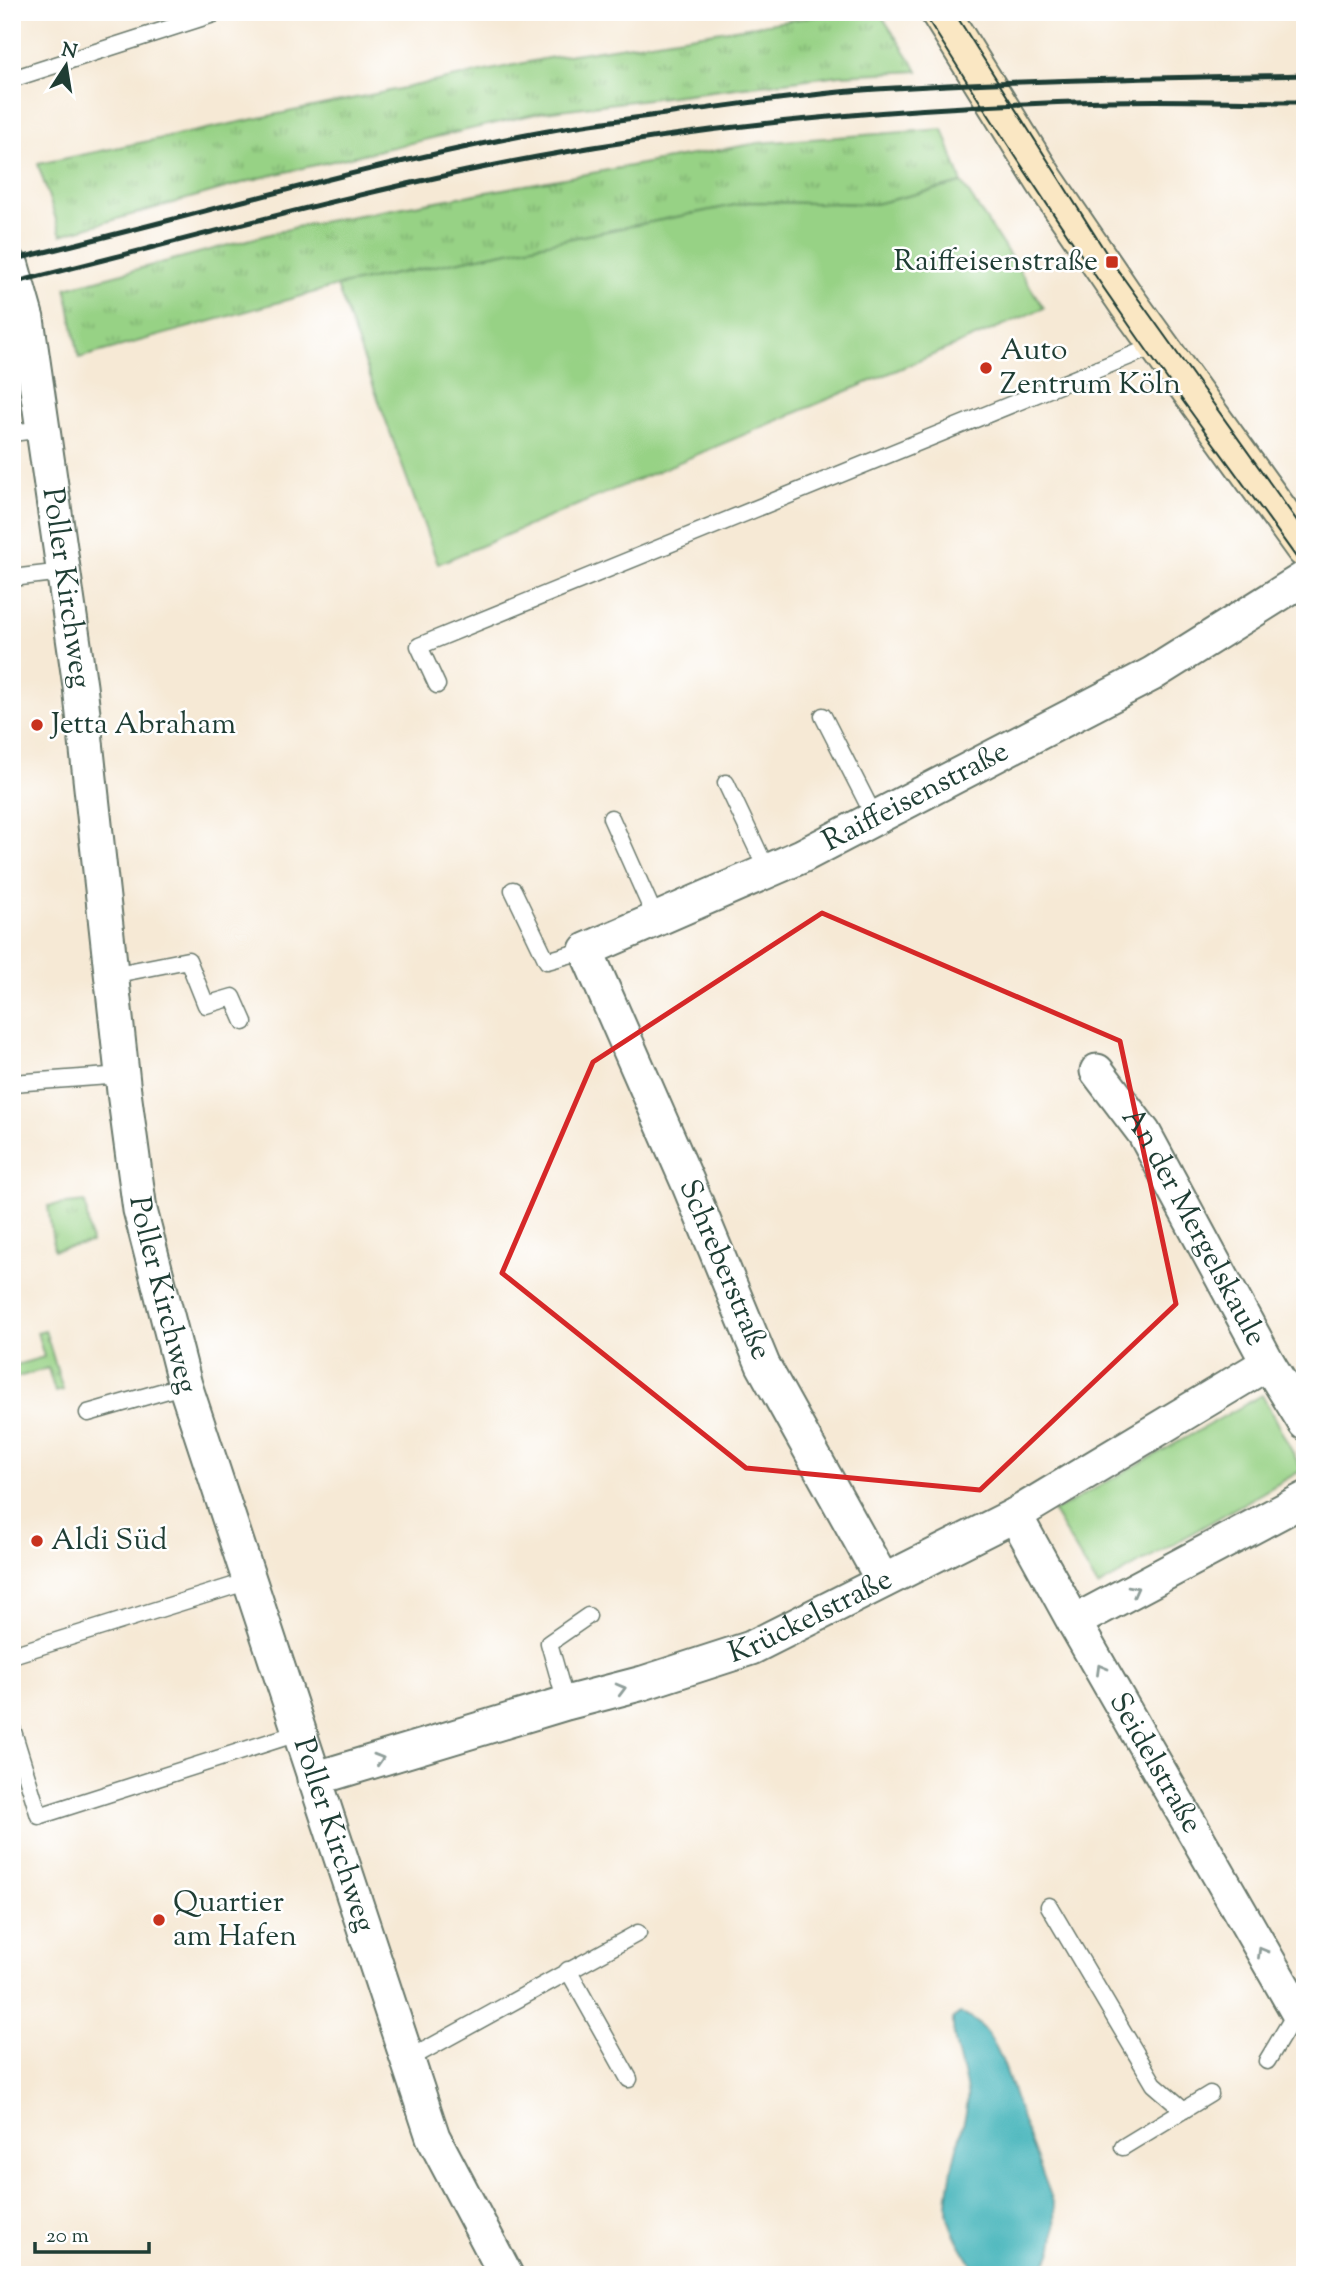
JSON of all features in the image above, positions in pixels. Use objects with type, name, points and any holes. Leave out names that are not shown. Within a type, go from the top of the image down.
[{"type":"main road","points":[[940,12],[1045,181],[1157,345],[1305,548]]},
{"type":"street","name":"Poller Kirchweg","points":[[12,266],[27,319],[28,431],[63,572],[80,686],[140,1210],[184,1385],[433,2137],[506,2275]]},
{"type":"street","name":"Raiffeisenstraße","points":[[586,950],[802,856],[1152,674],[1305,578]]},
{"type":"street","name":"Schreberstraße","points":[[586,950],[688,1183],[763,1365],[883,1581]]},
{"type":"street","name":"An der Mergelskaule","points":[[1097,1071],[1144,1133],[1268,1363],[1305,1423]]},
{"type":"street","name":"Krückelstraße","points":[[314,1779],[566,1703],[643,1683],[751,1648],[1015,1515],[1268,1363]]},
{"type":"street","points":[[1074,1622],[1305,1499]]},
{"type":"street","name":"Seidelstraße","points":[[1015,1515],[1074,1622],[1301,2009]]},
{"type":"lane","points":[[12,79],[220,12]]},
{"type":"lane","points":[[437,685],[419,646],[1157,345]]},
{"type":"lane","points":[[12,578],[63,572]]},
{"type":"lane","points":[[823,716],[875,818]]},
{"type":"lane","points":[[726,783],[767,870]]},
{"type":"lane","points":[[611,818],[656,919]]},
{"type":"lane","points":[[513,890],[547,961],[586,950]]},
{"type":"lane","points":[[112,975],[188,960],[206,1005],[233,997],[244,1022]]},
{"type":"lane","points":[[12,1083],[123,1075]]},
{"type":"lane","points":[[88,1413],[184,1385]]},
{"type":"lane","points":[[12,1655],[248,1581]]},
{"type":"lane","points":[[566,1703],[550,1643],[587,1616]]},
{"type":"lane","points":[[12,1728],[39,1816],[298,1733]]},
{"type":"lane","points":[[1049,1906],[1154,2084],[1184,2110]]},
{"type":"lane","points":[[407,2060],[638,1933]]},
{"type":"lane","points":[[568,1970],[629,2079]]},
{"type":"lane","points":[[1267,2061],[1301,2009]]},
{"type":"lane","points":[[1123,2147],[1210,2094]]},
{"type":"highlighted area","points":[[822,913],[1120,1041],[1176,1304],[980,1490],[746,1468],[502,1273],[593,1062]]},
{"type":"green space","points":[[844,12],[881,15],[918,71],[840,75],[544,112],[260,178],[61,235],[38,164],[548,58]]},
{"type":"green space","points":[[943,129],[962,183],[875,204],[750,202],[337,286],[79,358],[66,288],[304,225],[758,143]]},
{"type":"green space","points":[[962,183],[1044,308],[438,564],[337,286],[750,202],[875,204]]},
{"type":"green space","points":[[85,1202],[91,1243],[54,1250],[48,1206]]},
{"type":"green space","points":[[45,1330],[63,1390],[55,1392],[48,1368],[12,1379],[12,1366],[44,1357],[37,1332]]},
{"type":"green space","points":[[1262,1395],[1302,1470],[1098,1587],[1053,1512]]},
{"type":"water","points":[[960,2014],[973,2019],[984,2029],[1000,2056],[1055,2208],[1053,2248],[1048,2260],[1040,2268],[1030,2272],[978,2275],[957,2239],[948,2217],[950,2182],[967,2100],[953,2029],[953,2019]]},
{"type":"tram line","points":[[923,12],[1107,293],[1305,570]]},
{"type":"tram line","points":[[954,12],[1112,262],[1305,532]]},
{"type":"railway","points":[[12,260],[405,161],[593,123],[877,89],[1037,81],[1305,75]]},
{"type":"railway","points":[[12,283],[274,216],[471,170],[679,134],[821,118],[1036,103],[1132,100],[1305,102]]},
{"type":"place","name":"Raiffeisenstraße","points":[[1112,262]]},
{"type":"place","name":"Auto Zentrum Köln","points":[[986,368]]},
{"type":"place","name":"Jetta Abraham","points":[[37,725]]},
{"type":"place","name":"Aldi Süd","points":[[37,1541]]},
{"type":"place","name":"Quartier am Hafen","points":[[159,1920]]}]
